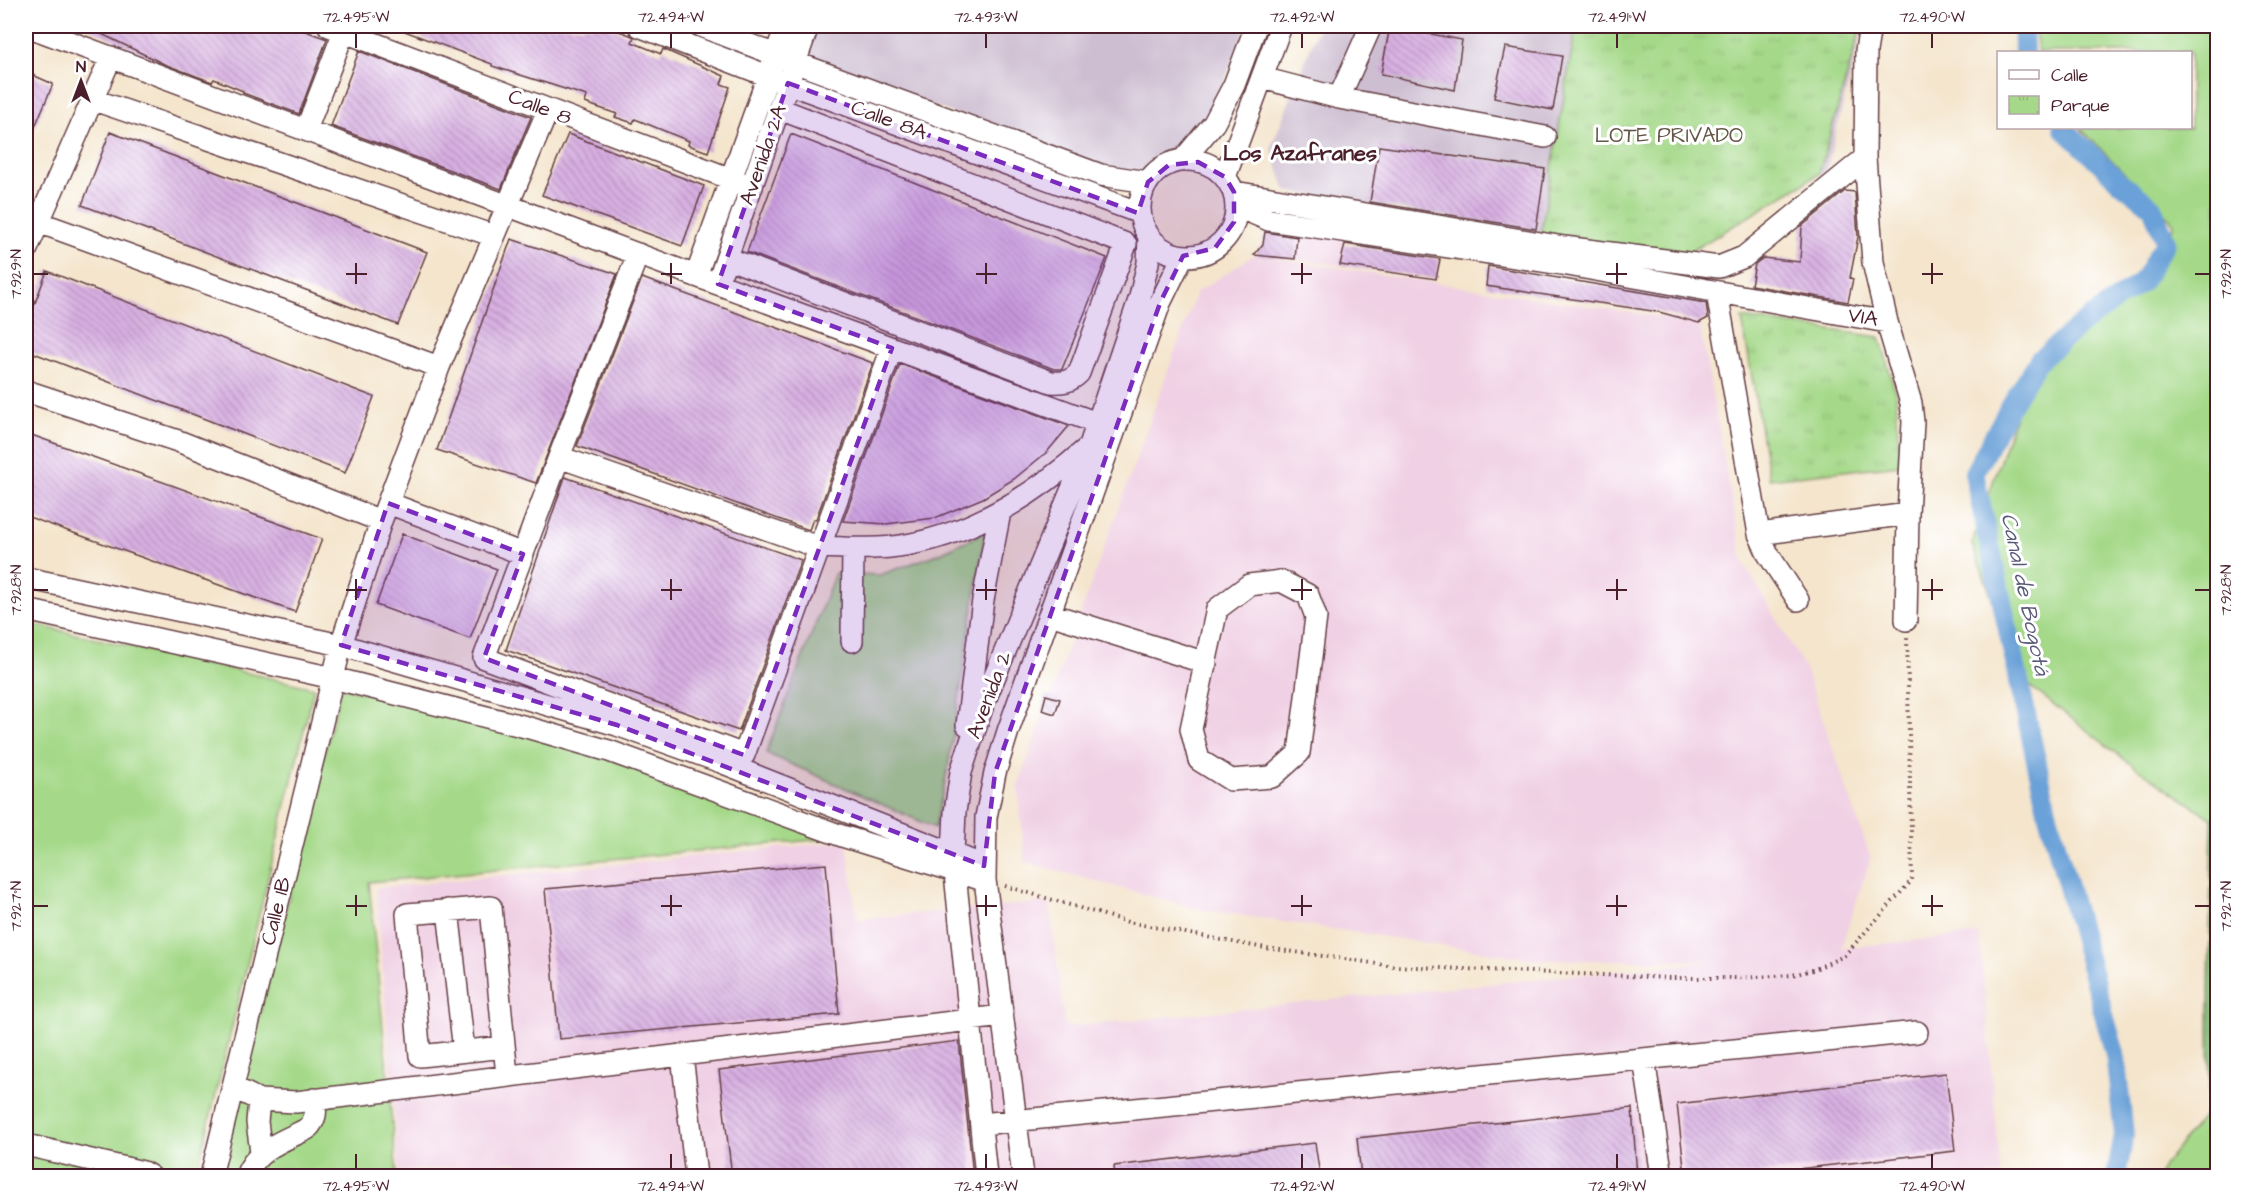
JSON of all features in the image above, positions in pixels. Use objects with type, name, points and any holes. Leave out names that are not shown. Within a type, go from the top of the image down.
[{"type":"street","points":[[27,26],[1097,423]]},
{"type":"street","name":"Calle 8A","points":[[639,26],[1144,224]]},
{"type":"street","name":"Calle 8A","points":[[701,26],[1101,175],[1148,182]]},
{"type":"street","name":"Avenida 2A","points":[[718,284],[789,83],[784,58],[786,26]]},
{"type":"street","name":"Avenida 2A","points":[[696,276],[768,76],[808,26]]},
{"type":"street","points":[[1182,161],[1214,123],[1234,85],[1256,26]]},
{"type":"street","points":[[1281,26],[1262,78],[1231,192],[1234,222],[1227,237],[1215,248],[1200,255],[1183,256],[1158,246],[1144,224],[1141,202],[1148,182],[1157,172],[1182,161],[1198,162],[1213,167],[1231,192],[1269,220],[1563,255],[1719,267],[1744,257],[1865,158]]},
{"type":"street","points":[[1339,98],[1371,26]]},
{"type":"street","name":"VIA","points":[[1563,255],[1717,293],[1887,322],[1873,262],[1865,158],[1866,51],[1870,26]]},
{"type":"street","points":[[306,130],[340,28]]},
{"type":"street","name":"Calle 8","points":[[340,28],[752,187]]},
{"type":"street","points":[[26,251],[111,57]]},
{"type":"street","points":[[1262,78],[1339,98],[1545,137]]},
{"type":"street","points":[[91,99],[494,236]]},
{"type":"street","points":[[780,109],[1126,244]]},
{"type":"street","name":"Calle 1B","points":[[211,1176],[341,645],[384,512],[439,367],[548,110]]},
{"type":"street","points":[[38,222],[439,367]]},
{"type":"street","points":[[727,258],[1051,382],[1062,383],[1072,381],[1079,373],[1126,244],[1144,224]]},
{"type":"street","name":"Avenida 2","points":[[986,1176],[954,862],[955,812],[961,772],[983,705],[1090,445],[1140,297],[1148,263],[1144,224]]},
{"type":"street","points":[[638,254],[484,658],[744,756],[818,546],[892,348]]},
{"type":"street","name":"Avenida 2","points":[[1023,1176],[984,873],[986,818],[995,772],[1050,615],[1160,303],[1183,256]]},
{"type":"street","points":[[1717,293],[1759,534],[1768,554],[1798,600]]},
{"type":"street","points":[[1887,322],[1911,403],[1913,422],[1906,620]]},
{"type":"street","points":[[26,391],[384,512],[523,554]]},
{"type":"street","points":[[559,457],[818,546],[853,549],[905,545],[943,535],[1000,512],[1054,477],[1090,445]]},
{"type":"street","points":[[961,772],[981,611],[1000,512]]},
{"type":"street","points":[[1759,534],[1908,514]]},
{"type":"street","points":[[852,641],[853,549]]},
{"type":"street","points":[[26,578],[341,645],[617,725],[721,762],[984,873]]},
{"type":"street","points":[[1281,581],[1308,595],[1316,617],[1299,753],[1272,777],[1231,780],[1199,760],[1191,729],[1206,663],[1217,609],[1249,585],[1281,581]]},
{"type":"street","points":[[26,610],[333,678],[526,727],[609,751],[842,836],[954,862]]},
{"type":"street","points":[[1050,615],[1206,663]]},
{"type":"street","points":[[504,1047],[420,1056],[407,914],[491,907],[507,1076]]},
{"type":"street","points":[[448,910],[464,1051]]},
{"type":"street","points":[[233,1088],[259,1100],[296,1102],[1002,1016]]},
{"type":"street","points":[[981,1124],[1917,1032]]},
{"type":"street","points":[[682,1055],[696,1176]]},
{"type":"street","points":[[1644,1059],[1662,1176]]},
{"type":"street","points":[[259,1100],[257,1122],[261,1152]]},
{"type":"street","points":[[246,1176],[261,1152],[307,1129],[315,1118],[314,1100]]},
{"type":"street","points":[[26,1145],[143,1172],[150,1176]]},
{"type":"path","points":[[984,873],[1128,922],[1259,947],[1394,966],[1682,978],[1771,977],[1813,969],[1844,956],[1912,880],[1906,620]]},
{"type":"highlighted area","points":[[788,83],[1138,213],[1148,182],[1169,165],[1198,162],[1225,177],[1234,192],[1234,222],[1215,248],[1183,256],[1160,303],[995,773],[984,866],[617,725],[341,645],[388,503],[523,554],[484,658],[744,755],[892,348],[718,284]]},
{"type":"shaded area","points":[[813,26],[1246,26],[1212,114],[1172,163],[1140,172],[1102,168],[801,57]]},
{"type":"shaded area","points":[[1319,26],[1863,26],[1826,171],[1682,257],[1286,191],[1271,148]]},
{"type":"shaded area","points":[[1298,229],[1346,236],[1340,265],[1295,259]]},
{"type":"shaded area","points":[[1254,255],[1699,323],[1743,561],[1805,669],[1871,858],[1841,948],[1979,934],[2001,1176],[519,1176],[517,1162],[399,1172],[376,888],[847,841],[857,919],[1049,902],[1065,1027],[1715,961],[1540,960],[1198,909],[1025,862],[1018,786],[1196,293]]},
{"type":"green space","name":"LOTE PRIVADO","points":[[1576,26],[1861,26],[1819,174],[1682,257],[1541,233]]},
{"type":"green space","points":[[2035,26],[2217,26],[2217,822],[2125,760],[2022,680],[1972,544],[2029,375],[2160,270],[2174,223],[2081,129],[2192,129],[2192,51],[2038,51]]},
{"type":"green space","points":[[1742,318],[1880,337],[1896,395],[1900,465],[1769,479]]},
{"type":"green space","points":[[985,532],[948,767],[935,828],[766,753],[835,573],[880,575],[938,554]]},
{"type":"green space","points":[[26,623],[314,688],[196,1176],[26,1176]]},
{"type":"green space","points":[[341,687],[561,740],[824,839],[369,882],[397,1176],[220,1176]]},
{"type":"green space","points":[[2212,818],[2218,818],[2217,1176],[2210,1176],[2209,990]]},
{"type":"green space","points":[[2217,1099],[2217,1176],[2159,1176],[2165,1164]]},
{"type":"building","points":[[85,26],[292,26],[327,39],[299,114],[243,93],[243,91],[214,79],[212,82],[164,64]]},
{"type":"building","points":[[394,26],[605,26],[634,37],[632,42],[661,54],[663,49],[724,76],[721,84],[730,87],[708,152],[688,145],[689,141],[635,119],[633,123],[615,117],[617,114],[585,103],[587,96],[492,66],[492,64]]},
{"type":"building","points":[[1390,26],[1462,40],[1455,90],[1381,74]]},
{"type":"building","points":[[1505,47],[1562,56],[1553,110],[1494,98]]},
{"type":"building","points":[[359,51],[531,117],[501,189],[331,126]]},
{"type":"building","points":[[26,72],[53,84],[26,148]]},
{"type":"building","points":[[110,132],[427,252],[398,325],[82,205]]},
{"type":"building","points":[[568,134],[704,186],[682,246],[542,195]]},
{"type":"building","points":[[791,134],[1107,258],[1062,369],[1054,369],[747,252]]},
{"type":"building","points":[[1379,146],[1545,169],[1536,229],[1370,202]]},
{"type":"building","points":[[1845,191],[1855,192],[1858,237],[1848,302],[1751,285],[1755,264],[1763,258],[1800,262],[1802,226]]},
{"type":"building","points":[[1265,232],[1297,237],[1295,259],[1254,255],[1263,244]]},
{"type":"building","points":[[511,239],[617,274],[536,483],[437,450]]},
{"type":"building","points":[[1345,244],[1440,259],[1436,279],[1340,265]]},
{"type":"building","points":[[1488,266],[1706,303],[1708,318],[1699,323],[1659,312],[1486,286]]},
{"type":"building","points":[[47,271],[374,397],[345,473],[26,350],[26,327]]},
{"type":"building","points":[[642,278],[873,363],[816,519],[813,519],[809,530],[577,446]]},
{"type":"building","points":[[900,364],[1069,426],[1047,452],[1014,479],[983,498],[935,518],[886,524],[843,521]]},
{"type":"building","points":[[26,433],[322,539],[295,612],[26,516]]},
{"type":"building","points":[[565,477],[801,560],[739,731],[506,650]]},
{"type":"building","points":[[402,534],[497,569],[470,639],[376,605]]},
{"type":"building","points":[[1046,695],[1060,699],[1055,714],[1042,710]]},
{"type":"building","points":[[826,864],[839,1014],[559,1039],[545,889]]},
{"type":"building","points":[[959,1041],[973,1176],[732,1176],[719,1070]]},
{"type":"building","points":[[1946,1073],[1955,1151],[1735,1176],[1685,1176],[1677,1104]]},
{"type":"building","points":[[1632,1108],[1637,1176],[1361,1176],[1357,1138]]},
{"type":"building","points":[[1315,1143],[1320,1176],[1115,1176],[1114,1166]]},
{"type":"waterway","name":"Canal de Bogotá","points":[[2023,26],[2024,51]]},
{"type":"waterway","name":"Canal de Bogotá","points":[[2064,129],[2121,183],[2152,207],[2166,242],[2142,282],[2083,323],[2039,360],[2009,408],[1974,473],[2048,815],[2115,1054],[2124,1135],[2116,1176]]},
{"type":"district","name":"Los Azafranes","points":[[1300,153]]}]
